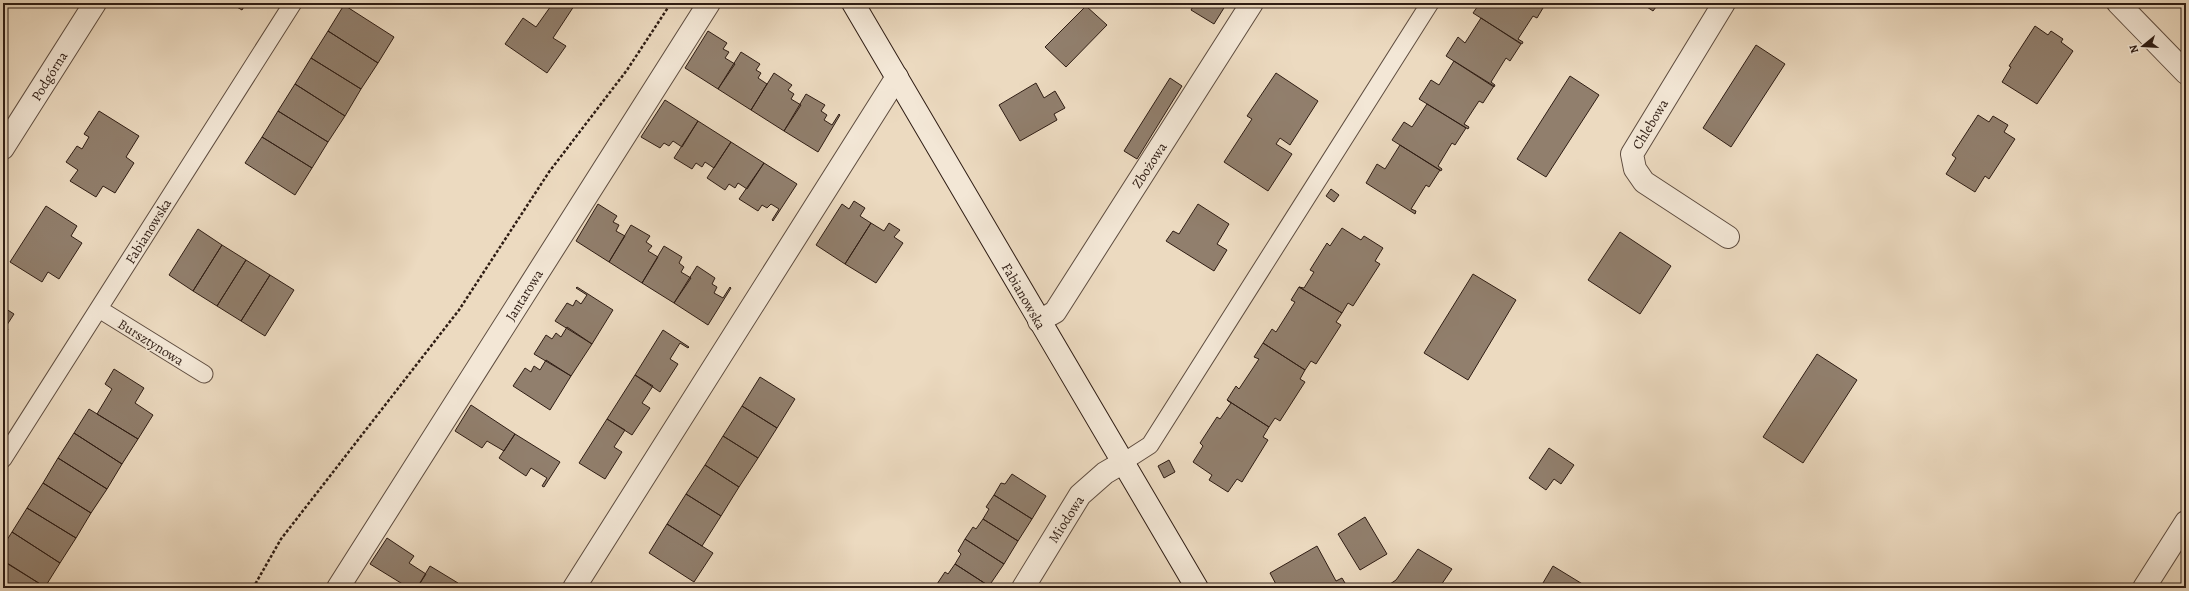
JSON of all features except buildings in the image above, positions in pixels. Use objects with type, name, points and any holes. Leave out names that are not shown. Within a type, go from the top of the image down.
[{"type":"street","name":"Podgórna","points":[[3,148],[95,3]]},
{"type":"street","name":"Jantarowa","points":[[338,588],[709,3]]},
{"type":"street","name":"Fabianowska","points":[[853,3],[1122,463],[1197,588]]},
{"type":"street","name":"Zbożowa","points":[[1039,321],[1054,312],[1252,3]]},
{"type":"street","name":"Chlebowa","points":[[1724,3],[1632,154],[1635,168],[1644,182],[1728,237]]},
{"type":"street","points":[[2118,3],[2186,73]]},
{"type":"street","points":[[574,588],[897,77]]},
{"type":"street","name":"Miodowa","points":[[1023,588],[1080,495],[1105,473],[1122,463]]},
{"type":"street","points":[[2144,588],[2186,522]]},
{"type":"lane","name":"Fabianowska","points":[[3,459],[292,3]]},
{"type":"lane","points":[[1122,463],[1150,445],[1430,3]]},
{"type":"lane","name":"Bursztynowa","points":[[99,309],[204,374]]},
{"type":"path","points":[[253,588],[281,539],[459,310],[549,172],[627,70],[671,3]]}]
